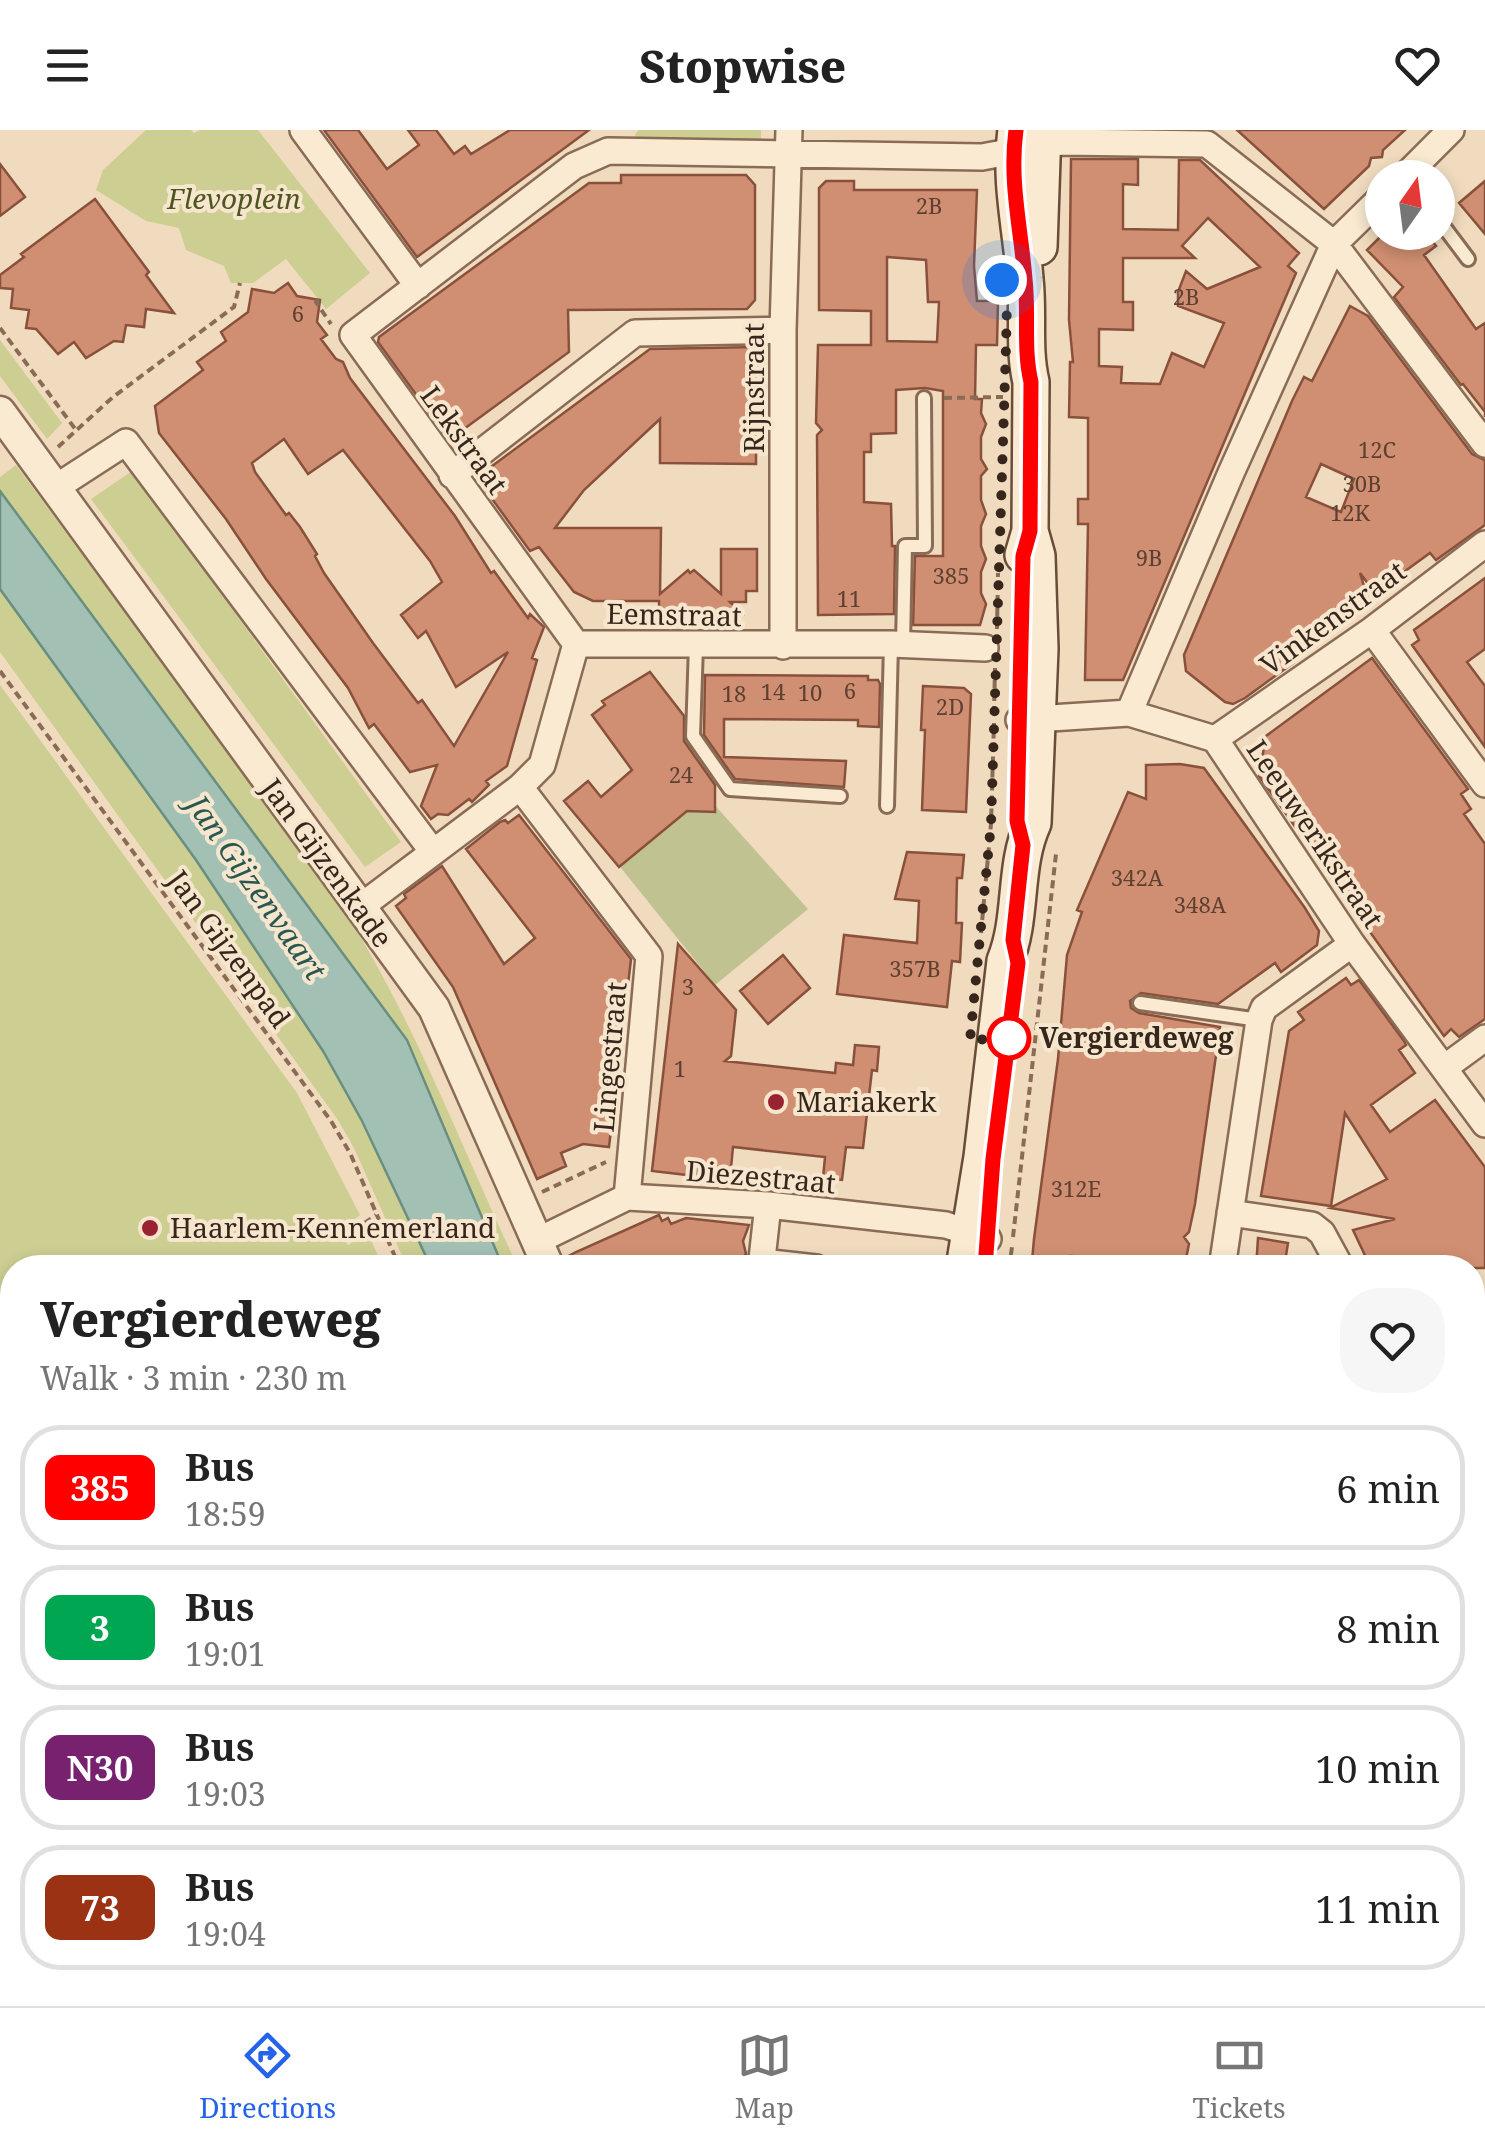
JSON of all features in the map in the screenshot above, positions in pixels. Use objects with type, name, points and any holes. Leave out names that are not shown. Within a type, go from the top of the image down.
[{"type":"main road","points":[[981,1246],[1005,961],[997,937],[1040,848],[1017,821],[1029,719],[1023,556],[1030,531],[1012,388],[1038,360],[1039,206],[1029,139]]},
{"type":"street","points":[[303,130],[418,286],[610,141],[789,142],[982,157],[1029,139],[1062,142],[1213,137],[1334,244],[1485,444]]},
{"type":"street","points":[[1421,160],[1451,130]]},
{"type":"street","name":"Rijnstraat","points":[[783,646],[783,330],[789,142]]},
{"type":"street","points":[[1129,714],[1334,244],[1365,214]]},
{"type":"street","name":"Lekstraat","points":[[418,286],[353,336],[576,644]]},
{"type":"street","points":[[452,475],[635,333],[783,330]]},
{"type":"street","name":"Jan Gijzenkade","points":[[0,412],[434,1008],[543,1254]]},
{"type":"street","points":[[46,476],[126,442],[433,852]]},
{"type":"street","name":"Vinkenstraat","points":[[1215,739],[1372,630],[1485,544]]},
{"type":"street","points":[[1372,630],[1485,784]]},
{"type":"street","name":"Eemstraat","points":[[359,908],[520,787],[542,765],[576,644],[992,645]]},
{"type":"street","name":"Leeuwerikstraat","points":[[1029,719],[1129,714],[1215,739],[1352,944],[1485,1124]]},
{"type":"street","name":"Lingestraat","points":[[520,787],[650,956],[627,1197]]},
{"type":"street","points":[[1224,1255],[1259,1020],[1264,1008],[1352,944]]},
{"type":"street","points":[[1444,1068],[1485,1038]]},
{"type":"street","name":"Diezestraat","points":[[543,1254],[627,1197],[768,1204],[946,1226],[981,1246]]},
{"type":"street","points":[[763,1255],[768,1204]]},
{"type":"street","points":[[1230,1213],[1312,1225],[1322,1232],[1334,1255]]},
{"type":"lane","points":[[1455,242],[1468,259]]},
{"type":"lane","points":[[887,806],[905,546],[925,546],[924,398]]},
{"type":"lane","points":[[696,645],[693,736],[730,789],[840,796]]},
{"type":"lane","points":[[1140,1003],[1259,1020]]},
{"type":"path","points":[[46,476],[76,430],[113,397],[234,307],[240,283]]},
{"type":"path","points":[[0,328],[76,430]]},
{"type":"path","points":[[924,398],[1012,388]]},
{"type":"path","points":[[1003,408],[1012,388]]},
{"type":"path","points":[[997,937],[991,824],[992,645],[998,571]]},
{"type":"path","name":"Jan Gijzenpad","points":[[0,671],[330,1122],[350,1154],[394,1255]]},
{"type":"path","points":[[1010,1255],[1040,848]]},
{"type":"path","points":[[520,1202],[631,1150]]},
{"type":"path","points":[[343,1238],[376,1215]]},
{"type":"green space","name":"Flevoplein","points":[[146,130],[258,130],[370,273],[326,309],[286,259],[253,283],[231,283],[224,266],[186,250],[179,228],[146,221],[96,190],[103,170]]},
{"type":"green space","points":[[638,130],[761,130],[761,147],[642,145],[635,135]]},
{"type":"green space","points":[[0,340],[62,423],[47,439],[0,376]]},
{"type":"green space","points":[[16,465],[340,904],[414,1037],[513,1255],[498,1255],[407,1040],[0,491],[0,477]]},
{"type":"green space","points":[[132,471],[401,842],[365,867],[91,499]]},
{"type":"green space","points":[[0,589],[196,860],[323,1051],[362,1121],[425,1255],[402,1255],[338,1120],[0,652]]},
{"type":"green space","points":[[0,685],[297,1093],[360,1215],[338,1232],[348,1245],[368,1233],[378,1255],[0,1255]]},
{"type":"green space","points":[[686,800],[711,801],[808,909],[715,985],[613,858]]},
{"type":"water","name":"Jan Gijzenvaart","points":[[0,491],[407,1040],[498,1255],[425,1255],[362,1121],[323,1051],[196,860],[0,589]]},
{"type":"building","points":[[324,130],[358,130],[387,169],[419,145],[408,130],[436,130],[454,154],[465,146],[471,154],[510,130],[589,130],[417,257]]},
{"type":"building","points":[[1237,130],[1405,130],[1383,150],[1382,157],[1365,160],[1365,170],[1324,209]]},
{"type":"building","points":[[1071,159],[1138,159],[1138,185],[1123,184],[1123,229],[1178,230],[1179,160],[1200,160],[1299,253],[1288,266],[1296,273],[1123,680],[1085,680],[1088,524],[1078,524],[1078,499],[1088,499],[1088,418],[1069,417],[1073,362],[1069,320]],"holes":[[[1208,218],[1260,267],[1207,289],[1186,271],[1178,292],[1178,306],[1224,323],[1204,367],[1172,353],[1160,384],[1121,383],[1122,367],[1099,366],[1099,329],[1133,330],[1133,302],[1123,302],[1123,258],[1195,258],[1182,246]]]},
{"type":"building","points":[[0,164],[25,197],[0,216]]},
{"type":"building","points":[[621,175],[746,175],[755,185],[755,300],[747,309],[568,310],[569,352],[449,440],[378,342],[379,337],[589,183],[621,183]]},
{"type":"building","points":[[826,181],[854,181],[854,190],[977,190],[977,301],[998,301],[997,345],[976,345],[975,399],[982,399],[981,413],[986,424],[981,437],[981,459],[987,469],[981,476],[981,500],[986,514],[981,526],[981,546],[986,559],[981,572],[981,593],[986,604],[980,625],[913,625],[915,556],[943,556],[943,391],[925,388],[896,390],[896,433],[871,434],[871,452],[864,452],[864,502],[891,504],[894,614],[818,615],[817,435],[822,430],[816,423],[818,345],[871,345],[871,311],[819,310],[819,188]],"holes":[[[887,257],[926,260],[928,302],[939,302],[937,342],[887,341]]]},
{"type":"building","points":[[1485,181],[1485,234],[1459,203]]},
{"type":"building","points":[[95,199],[174,313],[146,309],[144,327],[126,325],[123,342],[114,341],[86,358],[74,342],[58,354],[36,329],[26,328],[29,310],[11,308],[13,289],[0,288],[0,275],[24,257],[21,254]]},
{"type":"building","points":[[1367,250],[1431,250],[1424,255],[1476,329],[1485,323],[1485,412],[1394,297],[1403,287]]},
{"type":"building","points":[[288,283],[297,296],[320,300],[317,322],[327,335],[321,339],[343,362],[350,378],[455,516],[491,573],[494,571],[528,618],[530,614],[544,627],[532,658],[537,660],[507,766],[486,781],[489,785],[472,802],[469,799],[448,815],[438,814],[431,819],[421,806],[437,765],[410,772],[374,724],[369,728],[348,688],[159,433],[155,406],[203,370],[197,362],[226,341],[221,332],[248,312],[252,289],[274,293]],"holes":[[[284,439],[308,474],[343,450],[430,561],[442,582],[401,615],[418,638],[426,631],[456,687],[508,652],[454,746],[422,700],[418,703],[373,643],[324,573],[300,527],[289,513],[286,515],[252,463]]]},
{"type":"building","points":[[1350,306],[1368,316],[1472,454],[1485,460],[1485,525],[1436,560],[1430,553],[1375,593],[1360,573],[1368,599],[1315,637],[1293,663],[1245,698],[1233,704],[1225,702],[1186,671],[1184,655],[1292,401],[1304,377],[1312,381]],"holes":[[[1321,464],[1354,479],[1341,512],[1306,497]]]},
{"type":"building","points":[[756,347],[756,464],[660,463],[660,419],[584,490],[555,528],[661,528],[660,594],[688,570],[694,570],[721,594],[721,549],[757,549],[757,591],[746,591],[746,602],[730,602],[742,614],[659,613],[659,601],[593,601],[574,592],[539,547],[530,551],[479,481],[480,475],[650,349]]},
{"type":"building","points":[[1485,578],[1485,649],[1467,662],[1485,686],[1485,747],[1412,645],[1419,640],[1414,630]]},
{"type":"building","points":[[1372,658],[1468,789],[1461,794],[1471,809],[1464,814],[1485,844],[1485,1019],[1459,1037],[1451,1029],[1444,1036],[1259,776],[1266,736]]},
{"type":"building","points":[[650,672],[684,716],[684,741],[715,785],[715,812],[687,811],[619,867],[564,801],[588,781],[601,797],[632,770],[592,715],[605,705],[602,701]]},
{"type":"building","points":[[705,675],[868,676],[868,680],[878,680],[880,684],[879,727],[858,726],[858,720],[724,719],[724,757],[846,761],[844,787],[735,779],[704,735]]},
{"type":"building","points":[[923,686],[964,688],[971,694],[966,812],[922,810]]},
{"type":"building","points":[[1146,765],[1204,768],[1305,908],[1319,931],[1317,945],[1281,972],[1275,963],[1218,1004],[1141,993],[1130,1001],[1131,1008],[1139,1013],[1220,1027],[1195,1204],[1189,1232],[1184,1237],[1189,1244],[1187,1255],[1033,1255],[1067,955],[1082,912],[1077,910],[1128,792],[1146,799]]},
{"type":"building","points":[[519,815],[631,959],[609,1147],[583,1144],[561,1153],[566,1166],[537,1179],[453,987],[396,906],[406,898],[404,894],[442,866],[504,964],[535,938],[466,849],[500,822],[508,823]]},
{"type":"building","points":[[907,852],[964,855],[962,878],[957,878],[956,923],[962,923],[960,962],[952,961],[947,1007],[837,994],[844,935],[917,943],[919,901],[895,899]]},
{"type":"building","name":"Mariakerk","points":[[678,944],[736,1010],[731,1056],[725,1061],[835,1073],[836,1063],[853,1065],[855,1045],[879,1047],[877,1071],[872,1070],[863,1148],[846,1147],[842,1180],[823,1178],[825,1157],[733,1147],[731,1168],[697,1165],[696,1176],[652,1171]]},
{"type":"building","points":[[783,955],[810,988],[768,1024],[740,991]]},
{"type":"building","points":[[1346,978],[1351,985],[1359,980],[1404,1041],[1406,1045],[1399,1050],[1415,1073],[1371,1105],[1390,1132],[1435,1100],[1485,1167],[1485,1255],[1365,1255],[1353,1230],[1395,1219],[1330,1208],[1387,1179],[1345,1113],[1331,1206],[1261,1196],[1289,1031],[1304,1020],[1298,1012]]},
{"type":"building","points":[[659,1215],[671,1224],[686,1218],[749,1225],[743,1241],[745,1255],[570,1255]]},
{"type":"building","points":[[1258,1238],[1288,1243],[1286,1255],[1257,1255]]},
{"type":"bus line","name":"385","points":[[986,1255],[993,1159],[1018,963],[1013,940],[1023,845],[1017,821],[1023,556],[1030,531],[1031,382],[1026,360],[1026,282],[1016,210],[1016,130]]},
{"type":"place","name":"Vergierdeweg","points":[[1009,1038]]},
{"type":"place","name":"Mariakerk","points":[[776,1102]]},
{"type":"place","name":"Haarlem-Kennemerland","points":[[150,1228]]},
{"type":"route","points":[[1002,280],[1007,302],[991,824],[970,1040],[1009,1038]]}]
